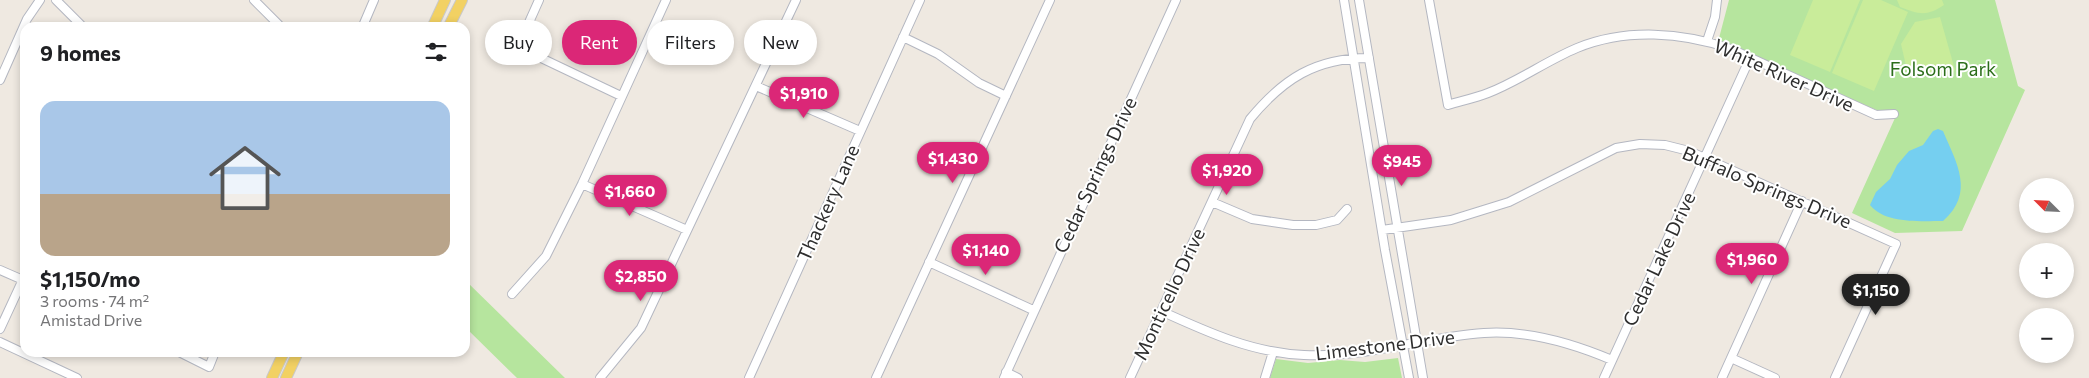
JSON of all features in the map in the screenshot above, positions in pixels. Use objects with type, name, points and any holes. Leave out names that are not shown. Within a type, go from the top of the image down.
[{"type":"main road","points":[[435,22],[445,0]]},
{"type":"main road","points":[[451,22],[462,0]]},
{"type":"main road","points":[[272,378],[282,357]]},
{"type":"main road","points":[[286,378],[296,357]]},
{"type":"street","points":[[26,22],[40,0]]},
{"type":"street","points":[[56,0],[78,22]]},
{"type":"street","points":[[254,0],[276,22]]},
{"type":"street","points":[[365,22],[374,0]]},
{"type":"street","points":[[539,0],[518,48],[621,96]]},
{"type":"street","points":[[512,294],[546,256],[582,184],[666,0]]},
{"type":"street","points":[[600,378],[641,328],[796,0]]},
{"type":"street","name":"Thackery Lane","points":[[749,378],[920,0]]},
{"type":"street","points":[[876,378],[1050,0]]},
{"type":"street","points":[[1344,0],[1382,230],[1409,378]]},
{"type":"street","points":[[1359,0],[1423,378]]},
{"type":"street","name":"White River Drive","points":[[1429,0],[1448,105],[1488,93],[1564,54],[1603,40],[1675,35],[1707,40],[1876,115],[1894,114]]},
{"type":"street","points":[[1707,40],[1715,17],[1717,0]]},
{"type":"street","name":"Cedar Springs Drive","points":[[1005,375],[1172,1]]},
{"type":"street","points":[[0,80],[20,35]]},
{"type":"street","points":[[904,37],[938,54],[979,83],[1006,96]]},
{"type":"street","name":"Monticello Drive","points":[[1130,378],[1250,120],[1262,104],[1295,76],[1311,68],[1331,62],[1354,58],[1369,58]]},
{"type":"street","name":"Cedar Lake Drive","points":[[1604,378],[1750,58]]},
{"type":"street","points":[[756,86],[860,131]]},
{"type":"street","name":"Buffalo Springs Drive","points":[[1382,230],[1451,220],[1509,202],[1616,148],[1640,144],[1665,145],[1689,151],[1896,244],[1835,378]]},
{"type":"street","points":[[582,184],[687,230]]},
{"type":"street","points":[[1722,378],[1802,201]]},
{"type":"street","points":[[1212,202],[1252,219],[1293,225],[1316,225],[1337,220],[1347,209]]},
{"type":"street","points":[[929,262],[1033,310]]},
{"type":"street","points":[[0,270],[20,276]]},
{"type":"street","points":[[0,329],[20,286]]},
{"type":"street","name":"Limestone Drive","points":[[1161,312],[1226,339],[1273,352],[1329,356],[1485,333],[1519,333],[1578,346],[1612,360]]},
{"type":"street","points":[[0,342],[20,351]]},
{"type":"street","points":[[1265,378],[1273,352]]},
{"type":"street","points":[[32,357],[77,378]]},
{"type":"street","points":[[189,357],[209,367],[213,357]]},
{"type":"street","points":[[1731,358],[1775,378]]},
{"type":"street","points":[[1005,375],[1018,378]]},
{"type":"green space","name":"Folsom Park","points":[[1729,0],[1995,0],[2018,86],[2025,90],[1962,231],[1895,233],[1852,213],[1895,118],[1718,42]]},
{"type":"green space","points":[[1813,0],[1860,0],[1830,72],[1790,55]]},
{"type":"green space","points":[[1863,0],[1881,0],[1908,12],[1874,91],[1832,73]]},
{"type":"green space","points":[[1897,0],[1942,0],[1944,5],[1927,13],[1922,13],[1900,7]]},
{"type":"green space","points":[[1940,17],[1955,70],[1946,76],[1907,70],[1901,44],[1915,22]]},
{"type":"green space","points":[[470,285],[565,378],[517,378],[470,332]]},
{"type":"green space","points":[[1398,358],[1402,378],[1270,378],[1276,359],[1308,363],[1340,360],[1365,362]]},
{"type":"water","points":[[1938,129],[1943,131],[1958,167],[1961,189],[1953,210],[1943,221],[1904,220],[1884,216],[1876,211],[1870,205],[1876,192],[1890,179],[1897,165],[1909,151],[1923,145],[1933,131]]}]
